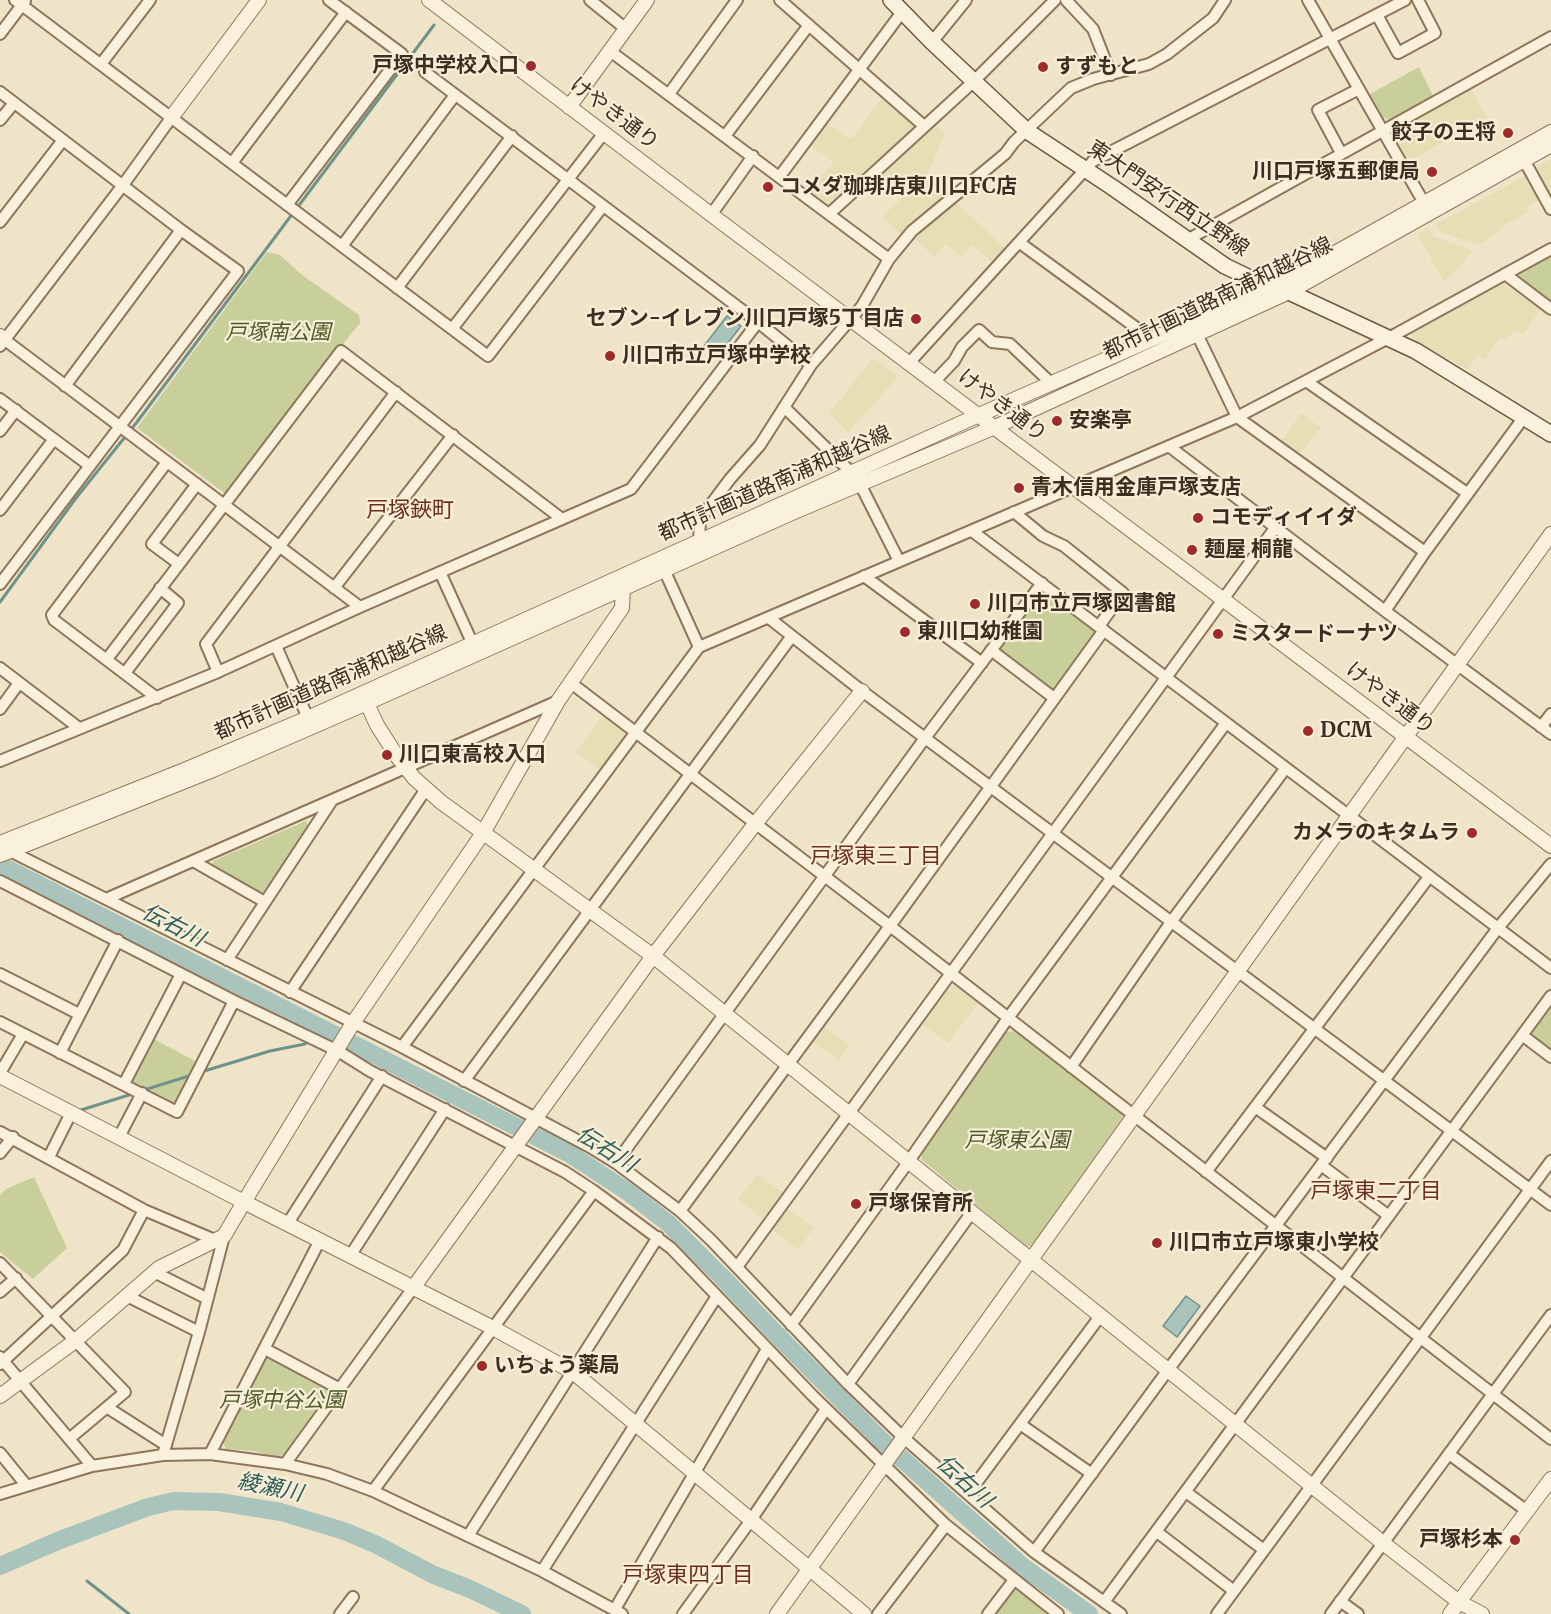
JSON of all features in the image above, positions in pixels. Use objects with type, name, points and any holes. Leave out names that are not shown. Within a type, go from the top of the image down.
[{"type":"main road","name":"東大門安行西立野線","points":[[891,0],[973,82],[1027,131],[1225,266],[1271,287],[1289,292],[1388,338],[1444,367],[1551,434]]},
{"type":"street","points":[[101,64],[150,0]]},
{"type":"street","points":[[259,0],[123,185],[2,341],[120,426],[360,607]]},
{"type":"street","points":[[287,205],[402,54],[329,0]]},
{"type":"street","points":[[590,0],[626,29]]},
{"type":"street","points":[[569,107],[647,0]]},
{"type":"street","points":[[669,94],[737,0]]},
{"type":"street","points":[[780,0],[924,126]]},
{"type":"street","points":[[932,42],[966,0]]},
{"type":"street","points":[[829,213],[973,82],[1055,0]]},
{"type":"street","points":[[1066,0],[1093,29],[1111,75]]},
{"type":"street","points":[[699,542],[700,519],[730,478],[760,445],[812,365],[862,306],[889,259],[912,231],[1005,154],[1014,142],[1071,88],[1093,79],[1149,64],[1179,47],[1213,18],[1225,0]]},
{"type":"street","points":[[1308,0],[1424,203]]},
{"type":"street","points":[[909,363],[1093,161],[1406,0]]},
{"type":"street","points":[[1377,15],[1398,53],[1435,33],[1418,0]]},
{"type":"street","points":[[0,34],[20,1],[171,118],[488,356],[603,206]]},
{"type":"street","name":"けやき通り","points":[[434,2],[711,215],[1551,846]]},
{"type":"street","points":[[232,164],[345,12]]},
{"type":"street","points":[[780,176],[902,12]]},
{"type":"street","points":[[725,136],[809,25]]},
{"type":"street","points":[[1187,240],[1551,37]]},
{"type":"street","points":[[610,51],[889,259]]},
{"type":"street","points":[[425,72],[812,365]]},
{"type":"street","points":[[1341,153],[1318,110],[1359,89]]},
{"type":"street","points":[[0,92],[238,271],[0,584]]},
{"type":"street","points":[[342,246],[455,95]]},
{"type":"street","points":[[0,120],[14,103]]},
{"type":"street","name":"都市計画道路南浦和越谷線","points":[[475,648],[623,588],[699,542],[979,415],[1271,287],[1551,132]]},
{"type":"street","points":[[452,329],[604,133]]},
{"type":"street","points":[[397,288],[512,136]]},
{"type":"street","points":[[0,222],[63,140]]},
{"type":"street","name":"都市計画道路南浦和越谷線","points":[[2,850],[213,770],[365,698],[662,565],[995,427],[1289,292],[1551,145]]},
{"type":"street","points":[[711,215],[753,156]]},
{"type":"street","points":[[1524,160],[1551,209]]},
{"type":"street","points":[[65,386],[181,230]]},
{"type":"street","points":[[1020,243],[1153,340]]},
{"type":"street","points":[[402,1047],[699,647],[1237,417],[1551,249]]},
{"type":"street","points":[[1505,274],[1551,309]]},
{"type":"street","points":[[0,761],[218,672],[360,607],[631,489],[758,322]]},
{"type":"street","points":[[934,382],[954,362],[962,347],[979,330],[992,342],[1010,344],[1052,384]]},
{"type":"street","points":[[1197,334],[1237,417],[1425,552]]},
{"type":"street","points":[[106,659],[341,351],[562,519]]},
{"type":"street","points":[[1306,381],[1467,493]]},
{"type":"street","points":[[218,672],[206,644],[396,392]]},
{"type":"street","points":[[0,399],[90,466]]},
{"type":"street","points":[[784,407],[861,484],[898,561]]},
{"type":"street","points":[[0,431],[16,411]]},
{"type":"street","points":[[1385,611],[1467,493],[1524,417]]},
{"type":"street","points":[[334,588],[453,435]]},
{"type":"street","points":[[0,510],[54,440]]},
{"type":"street","points":[[1170,447],[1551,734]]},
{"type":"street","points":[[157,698],[54,620],[52,615],[167,462]]},
{"type":"street","points":[[179,564],[152,544],[197,484]]},
{"type":"street","points":[[680,1211],[1054,698],[1124,593],[1064,546],[1043,536],[1014,512]]},
{"type":"street","points":[[737,1267],[1275,528]]},
{"type":"street","points":[[972,531],[1551,968]]},
{"type":"street","points":[[777,1614],[1551,534]]},
{"type":"street","points":[[662,565],[699,647]]},
{"type":"street","points":[[440,572],[475,648]]},
{"type":"street","points":[[864,576],[982,663]]},
{"type":"street","points":[[616,1162],[925,738],[1042,583]]},
{"type":"street","points":[[125,673],[178,603],[160,588]]},
{"type":"street","points":[[164,1450],[199,1332],[219,1238],[244,1202],[353,1023],[483,833],[558,701],[622,608],[623,588]]},
{"type":"street","points":[[769,618],[862,691],[1551,1205]]},
{"type":"street","points":[[464,1080],[792,636]]},
{"type":"street","points":[[276,646],[308,718]]},
{"type":"street","points":[[991,651],[1054,698]]},
{"type":"street","points":[[0,668],[79,728]]},
{"type":"street","points":[[0,709],[19,683]]},
{"type":"street","points":[[572,683],[890,926],[1551,1439]]},
{"type":"street","points":[[285,1464],[653,956],[862,691]]},
{"type":"street","points":[[365,698],[385,739],[406,769],[426,789],[533,870],[653,956],[1383,1543],[1459,1602],[1482,1614]]},
{"type":"street","name":"都市計画道路南浦和越谷線","points":[[2,850],[308,718],[365,698]]},
{"type":"street","points":[[106,899],[558,701]]},
{"type":"street","points":[[1541,727],[1551,714]]},
{"type":"street","points":[[791,1325],[1008,1018],[1226,723]]},
{"type":"street","points":[[1071,1067],[1171,922],[1285,769]]},
{"type":"street","points":[[290,992],[426,789]]},
{"type":"street","points":[[227,960],[331,802]]},
{"type":"street","points":[[2,850],[106,899],[402,1047],[533,1120],[616,1162],[680,1211],[737,1267],[902,1441],[968,1494],[1034,1552],[1121,1614]]},
{"type":"street","points":[[194,861],[265,902]]},
{"type":"street","points":[[1034,1552],[1498,928],[1551,864]]},
{"type":"street","points":[[1206,1172],[1429,877]]},
{"type":"street","points":[[0,881],[234,1001],[338,1051],[445,1109],[517,1143],[594,1191],[657,1237],[826,1409],[887,1462],[946,1525],[1058,1614]]},
{"type":"street","points":[[60,1053],[118,940]]},
{"type":"street","points":[[0,974],[80,1014]]},
{"type":"street","points":[[124,1084],[181,974]]},
{"type":"street","points":[[1104,1602],[1551,996]]},
{"type":"street","points":[[0,1022],[177,1112],[234,1001]]},
{"type":"street","points":[[23,1034],[0,1075],[493,1328],[573,1372],[864,1614]]},
{"type":"street","points":[[1522,1035],[1551,1057]]},
{"type":"street","points":[[288,1223],[382,1076]]},
{"type":"street","points":[[119,1137],[142,1093]]},
{"type":"street","points":[[1255,1107],[1389,1216]]},
{"type":"street","points":[[350,1256],[445,1109]]},
{"type":"street","points":[[49,1157],[72,1113]]},
{"type":"street","points":[[0,1132],[144,1210],[219,1238]]},
{"type":"street","points":[[0,1153],[13,1137]]},
{"type":"street","points":[[1217,1614],[1551,1161]]},
{"type":"street","points":[[373,1491],[594,1191]]},
{"type":"street","points":[[92,1466],[1,1361],[123,1250],[144,1210]]},
{"type":"street","points":[[848,1384],[972,1212]]},
{"type":"street","points":[[468,1536],[657,1237]]},
{"type":"street","points":[[0,1396],[75,1341],[154,1272],[219,1238]]},
{"type":"street","points":[[210,1454],[320,1240]]},
{"type":"street","points":[[0,1263],[125,1392],[69,1438]]},
{"type":"street","points":[[154,1272],[206,1299]]},
{"type":"street","points":[[0,1292],[16,1278]]},
{"type":"street","points":[[127,1296],[199,1332]]},
{"type":"street","points":[[542,1571],[717,1296]]},
{"type":"street","points":[[968,1494],[1101,1315]]},
{"type":"street","points":[[1331,1614],[1551,1315]]},
{"type":"street","points":[[265,1349],[340,1389]]},
{"type":"street","points":[[0,1494],[92,1466],[164,1450],[285,1464],[327,1474],[373,1491],[542,1571],[619,1612],[695,1472],[767,1349]]},
{"type":"street","points":[[108,1408],[164,1450]]},
{"type":"street","points":[[683,1614],[751,1520],[826,1409]]},
{"type":"street","points":[[1020,1424],[1092,1474]]},
{"type":"street","points":[[0,1453],[26,1485]]},
{"type":"street","points":[[1449,1454],[1527,1511]]},
{"type":"street","points":[[1450,1614],[1551,1479]]},
{"type":"street","points":[[1186,1492],[1264,1550]]},
{"type":"street","points":[[878,1614],[946,1525]]},
{"type":"street","points":[[1157,1532],[1234,1591]]},
{"type":"street","points":[[988,1614],[1014,1580]]},
{"type":"street","points":[[340,1614],[353,1597]]},
{"type":"street","points":[[1340,1601],[1358,1614]]},
{"type":"shaded area","points":[[1470,87],[1487,118],[1407,162],[1392,137],[1393,129]]},
{"type":"shaded area","points":[[883,97],[916,126],[832,204],[825,205],[809,192],[834,162],[811,146],[827,123],[851,139]]},
{"type":"shaded area","points":[[934,123],[945,133],[928,173],[947,194],[900,235],[883,216],[902,198],[880,175]]},
{"type":"shaded area","points":[[1551,159],[1551,199],[1537,175],[1538,166]]},
{"type":"shaded area","points":[[1523,177],[1529,178],[1539,200],[1528,206],[1530,211],[1506,224],[1486,241],[1478,245],[1440,232],[1436,224]]},
{"type":"shaded area","points":[[956,202],[1008,251],[995,265],[973,245],[961,257],[946,244],[934,257],[913,237]]},
{"type":"shaded area","points":[[1429,228],[1433,236],[1473,251],[1444,281],[1417,234]]},
{"type":"shaded area","points":[[1504,283],[1541,309],[1523,334],[1515,330],[1506,340],[1500,337],[1485,359],[1477,356],[1468,370],[1414,340],[1410,334]]},
{"type":"shaded area","points":[[873,358],[899,376],[848,432],[828,413]]},
{"type":"shaded area","points":[[1301,413],[1321,428],[1298,456],[1280,443]]},
{"type":"shaded area","points":[[604,715],[624,729],[626,736],[600,770],[575,752]]},
{"type":"shaded area","points":[[949,986],[957,986],[978,1003],[948,1043],[921,1024]]},
{"type":"shaded area","points":[[822,1025],[850,1045],[839,1060],[811,1040]]},
{"type":"shaded area","points":[[757,1174],[786,1194],[766,1221],[738,1200]]},
{"type":"shaded area","points":[[786,1208],[814,1228],[798,1249],[771,1229]]},
{"type":"green space","points":[[1419,67],[1433,96],[1389,120],[1383,117],[1370,94]]},
{"type":"green space","name":"戸塚南公園","points":[[267,252],[280,255],[302,275],[359,315],[360,323],[342,345],[340,344],[227,495],[137,428]]},
{"type":"green space","points":[[1551,254],[1551,304],[1518,280],[1517,275],[1520,271]]},
{"type":"green space","points":[[1043,592],[1095,628],[1097,634],[1055,690],[1051,692],[1000,653],[998,647],[1037,595]]},
{"type":"green space","points":[[306,821],[308,826],[264,892],[212,867],[213,861]]},
{"type":"green space","points":[[1551,1004],[1551,1053],[1531,1039],[1531,1031]]},
{"type":"green space","name":"戸塚東公園","points":[[1015,1031],[1121,1112],[1122,1118],[1031,1246],[1026,1246],[922,1160],[921,1150],[1007,1032]]},
{"type":"green space","points":[[152,1038],[197,1062],[177,1101],[170,1104],[134,1085],[131,1078]]},
{"type":"green space","points":[[34,1177],[67,1248],[33,1279],[0,1252],[0,1195],[6,1189]]},
{"type":"green space","name":"戸塚中谷公園","points":[[271,1357],[332,1390],[286,1454],[277,1457],[254,1451],[226,1449],[223,1442],[266,1359]]},
{"type":"green space","points":[[1017,1590],[1049,1614],[993,1614],[1010,1591]]},
{"type":"water","points":[[727,316],[741,326],[718,356],[704,346]]},
{"type":"water","points":[[1186,1296],[1200,1306],[1177,1337],[1163,1326]]},
{"type":"waterway","points":[[297,208],[434,25]]},
{"type":"waterway","points":[[0,602],[76,498],[137,422],[293,213]]},
{"type":"waterway","name":"伝右川","points":[[0,865],[570,1154],[628,1192],[669,1224],[882,1441],[1022,1566],[1089,1614]]},
{"type":"waterway","points":[[312,1035],[318,1026]]},
{"type":"waterway","points":[[201,1072],[270,1051],[305,1044],[308,1040]]},
{"type":"waterway","points":[[144,1090],[192,1075]]},
{"type":"waterway","points":[[78,1111],[132,1094]]},
{"type":"waterway","name":"綾瀬川","points":[[0,1566],[60,1540],[148,1507],[174,1501],[219,1502],[281,1512],[344,1531],[375,1544],[434,1575],[522,1614]]},
{"type":"waterway","points":[[87,1581],[129,1614]]},
{"type":"place","name":"戸塚中学校入口","points":[[531,66]]},
{"type":"place","name":"すずもと","points":[[1043,67]]},
{"type":"place","name":"餃子の王将","points":[[1508,133]]},
{"type":"place","name":"川口戸塚五郵便局","points":[[1432,172]]},
{"type":"place","name":"コメダ珈琲店東川口FC店","points":[[768,187]]},
{"type":"place","name":"セブン-イレブン川口戸塚5丁目店","points":[[916,319]]},
{"type":"place","name":"川口市立戸塚中学校","points":[[610,356]]},
{"type":"place","name":"安楽亭","points":[[1057,421]]},
{"type":"place","name":"青木信用金庫戸塚支店","points":[[1019,488]]},
{"type":"place","name":"コモディイイダ","points":[[1198,518]]},
{"type":"place","name":"麺屋 桐龍","points":[[1192,550]]},
{"type":"place","name":"川口市立戸塚図書館","points":[[975,604]]},
{"type":"place","name":"東川口幼稚園","points":[[905,632]]},
{"type":"place","name":"ミスタードーナツ","points":[[1218,634]]},
{"type":"place","name":"DCM","points":[[1308,731]]},
{"type":"place","name":"川口東高校入口","points":[[387,755]]},
{"type":"place","name":"カメラのキタムラ","points":[[1472,833]]},
{"type":"place","name":"戸塚保育所","points":[[856,1204]]},
{"type":"place","name":"川口市立戸塚東小学校","points":[[1157,1243]]},
{"type":"place","name":"いちょう薬局","points":[[482,1366]]},
{"type":"place","name":"戸塚杉本","points":[[1515,1540]]},
{"type":"district","name":"戸塚鋏町","points":[[410,511]]},
{"type":"district","name":"戸塚東三丁目","points":[[876,857]]},
{"type":"district","name":"戸塚東二丁目","points":[[1376,1192]]},
{"type":"district","name":"戸塚東四丁目","points":[[688,1576]]}]
